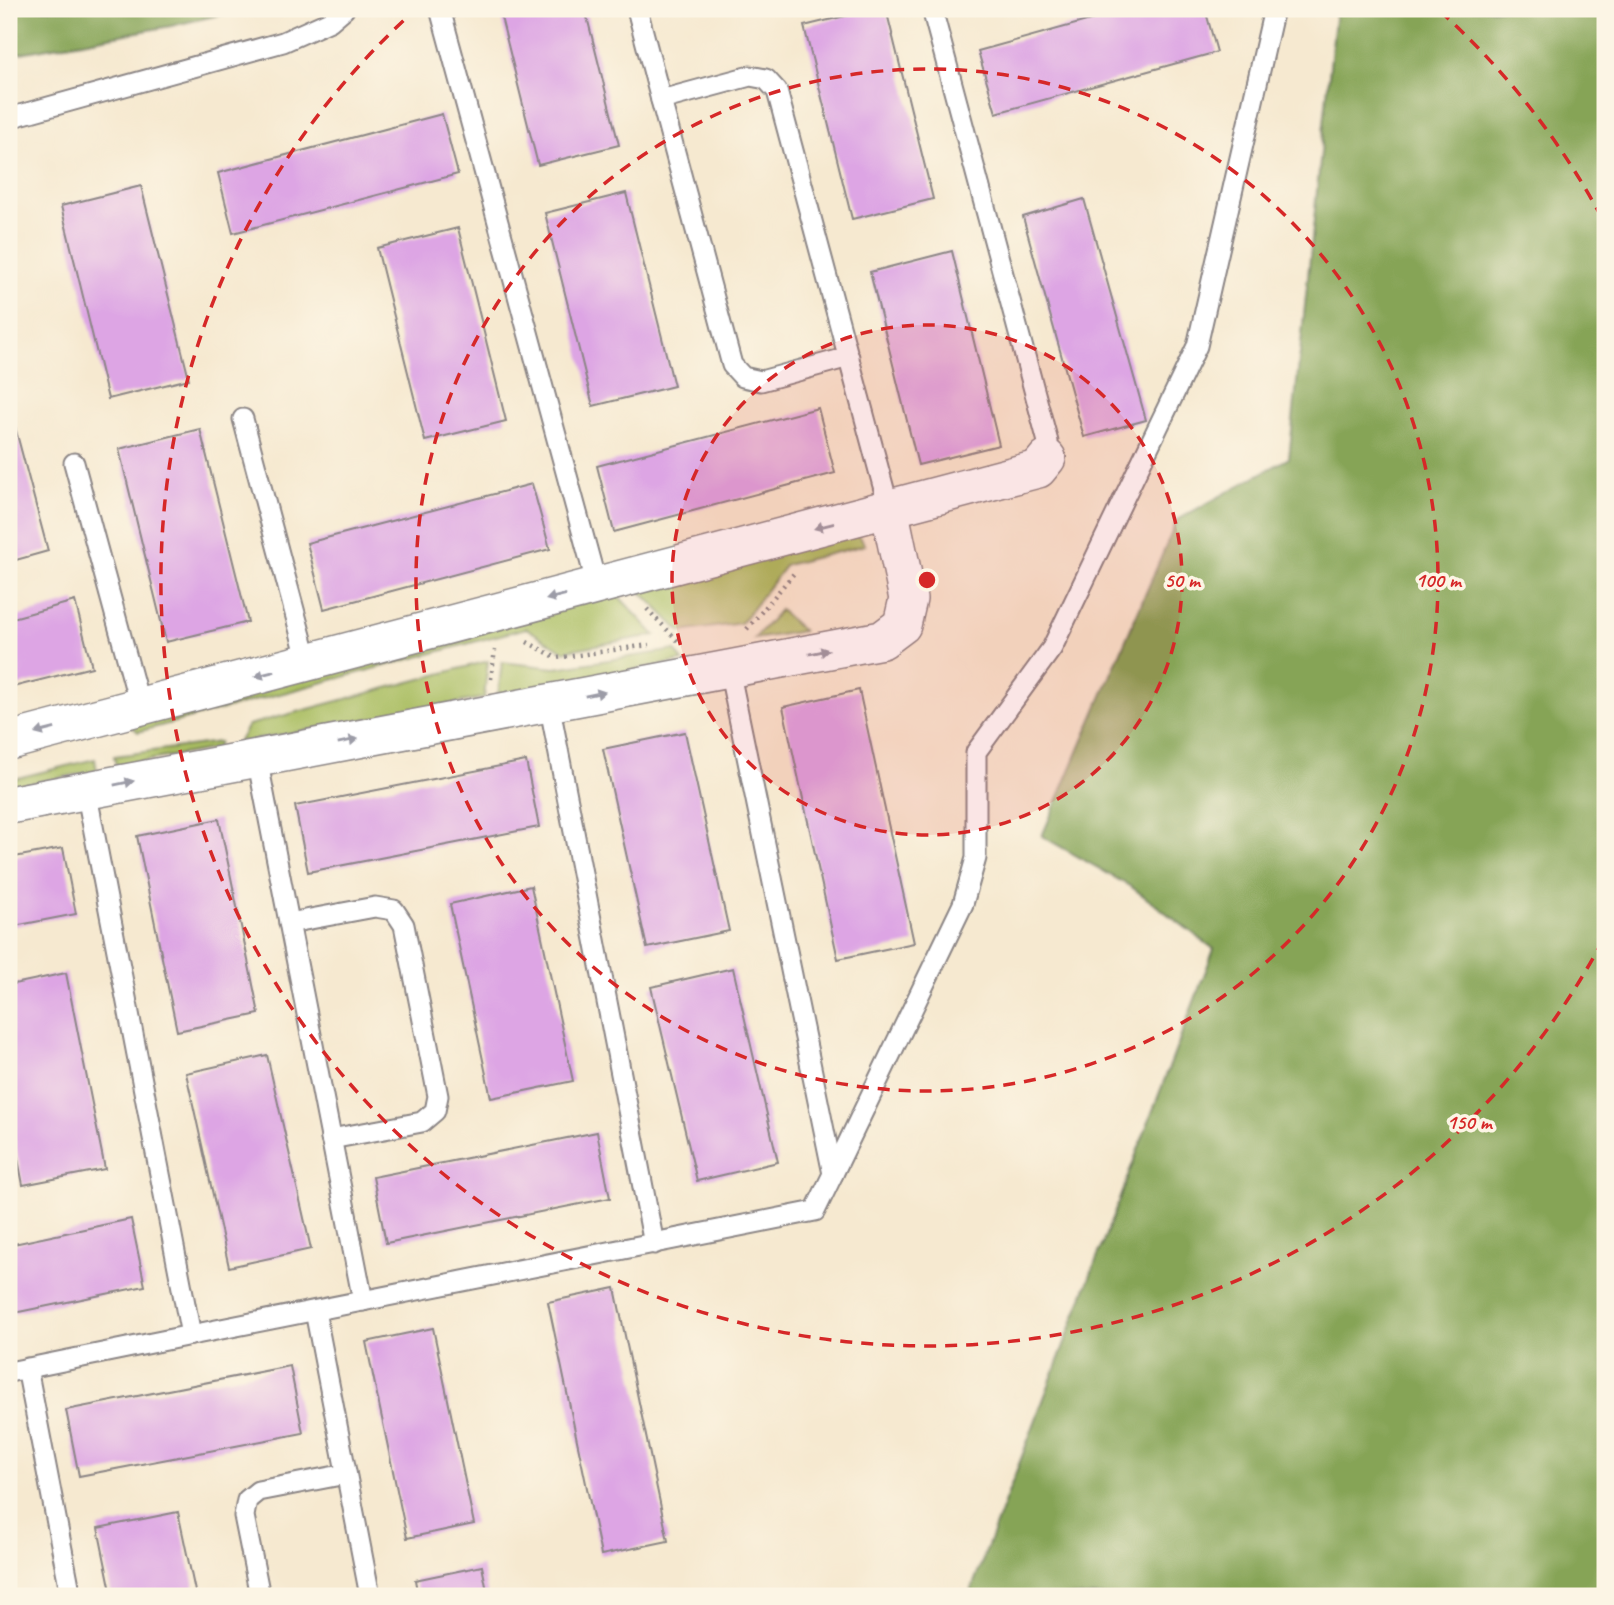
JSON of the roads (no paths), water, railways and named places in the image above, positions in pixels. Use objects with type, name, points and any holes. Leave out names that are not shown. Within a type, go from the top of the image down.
[{"type":"street","points":[[9,740],[1038,469],[1047,458]]},
{"type":"street","points":[[9,804],[883,640],[902,625],[908,599],[890,509]]},
{"type":"lane","points":[[9,118],[283,42],[330,21],[344,9]]},
{"type":"lane","points":[[440,9],[608,584]]},
{"type":"lane","points":[[637,9],[732,365],[743,377],[761,381],[849,357]]},
{"type":"lane","points":[[932,9],[1048,442],[1047,458]]},
{"type":"lane","points":[[71,1596],[18,1370],[815,1211],[963,904],[976,858],[975,752],[1052,649],[1196,346],[1274,9]]},
{"type":"lane","points":[[661,100],[750,76],[766,79],[777,91],[890,509]]},
{"type":"lane","points":[[243,419],[308,662]]},
{"type":"lane","points":[[74,463],[140,706]]},
{"type":"lane","points":[[719,671],[833,1174]]},
{"type":"lane","points":[[549,703],[654,1244]]},
{"type":"lane","points":[[257,758],[363,1301]]},
{"type":"lane","points":[[86,790],[191,1335]]},
{"type":"lane","points":[[289,923],[375,907],[394,910],[404,925],[438,1096],[435,1111],[422,1122],[331,1139]]},
{"type":"lane","points":[[315,1311],[370,1596]]},
{"type":"lane","points":[[260,1596],[244,1516],[247,1500],[258,1491],[346,1474]]}]
